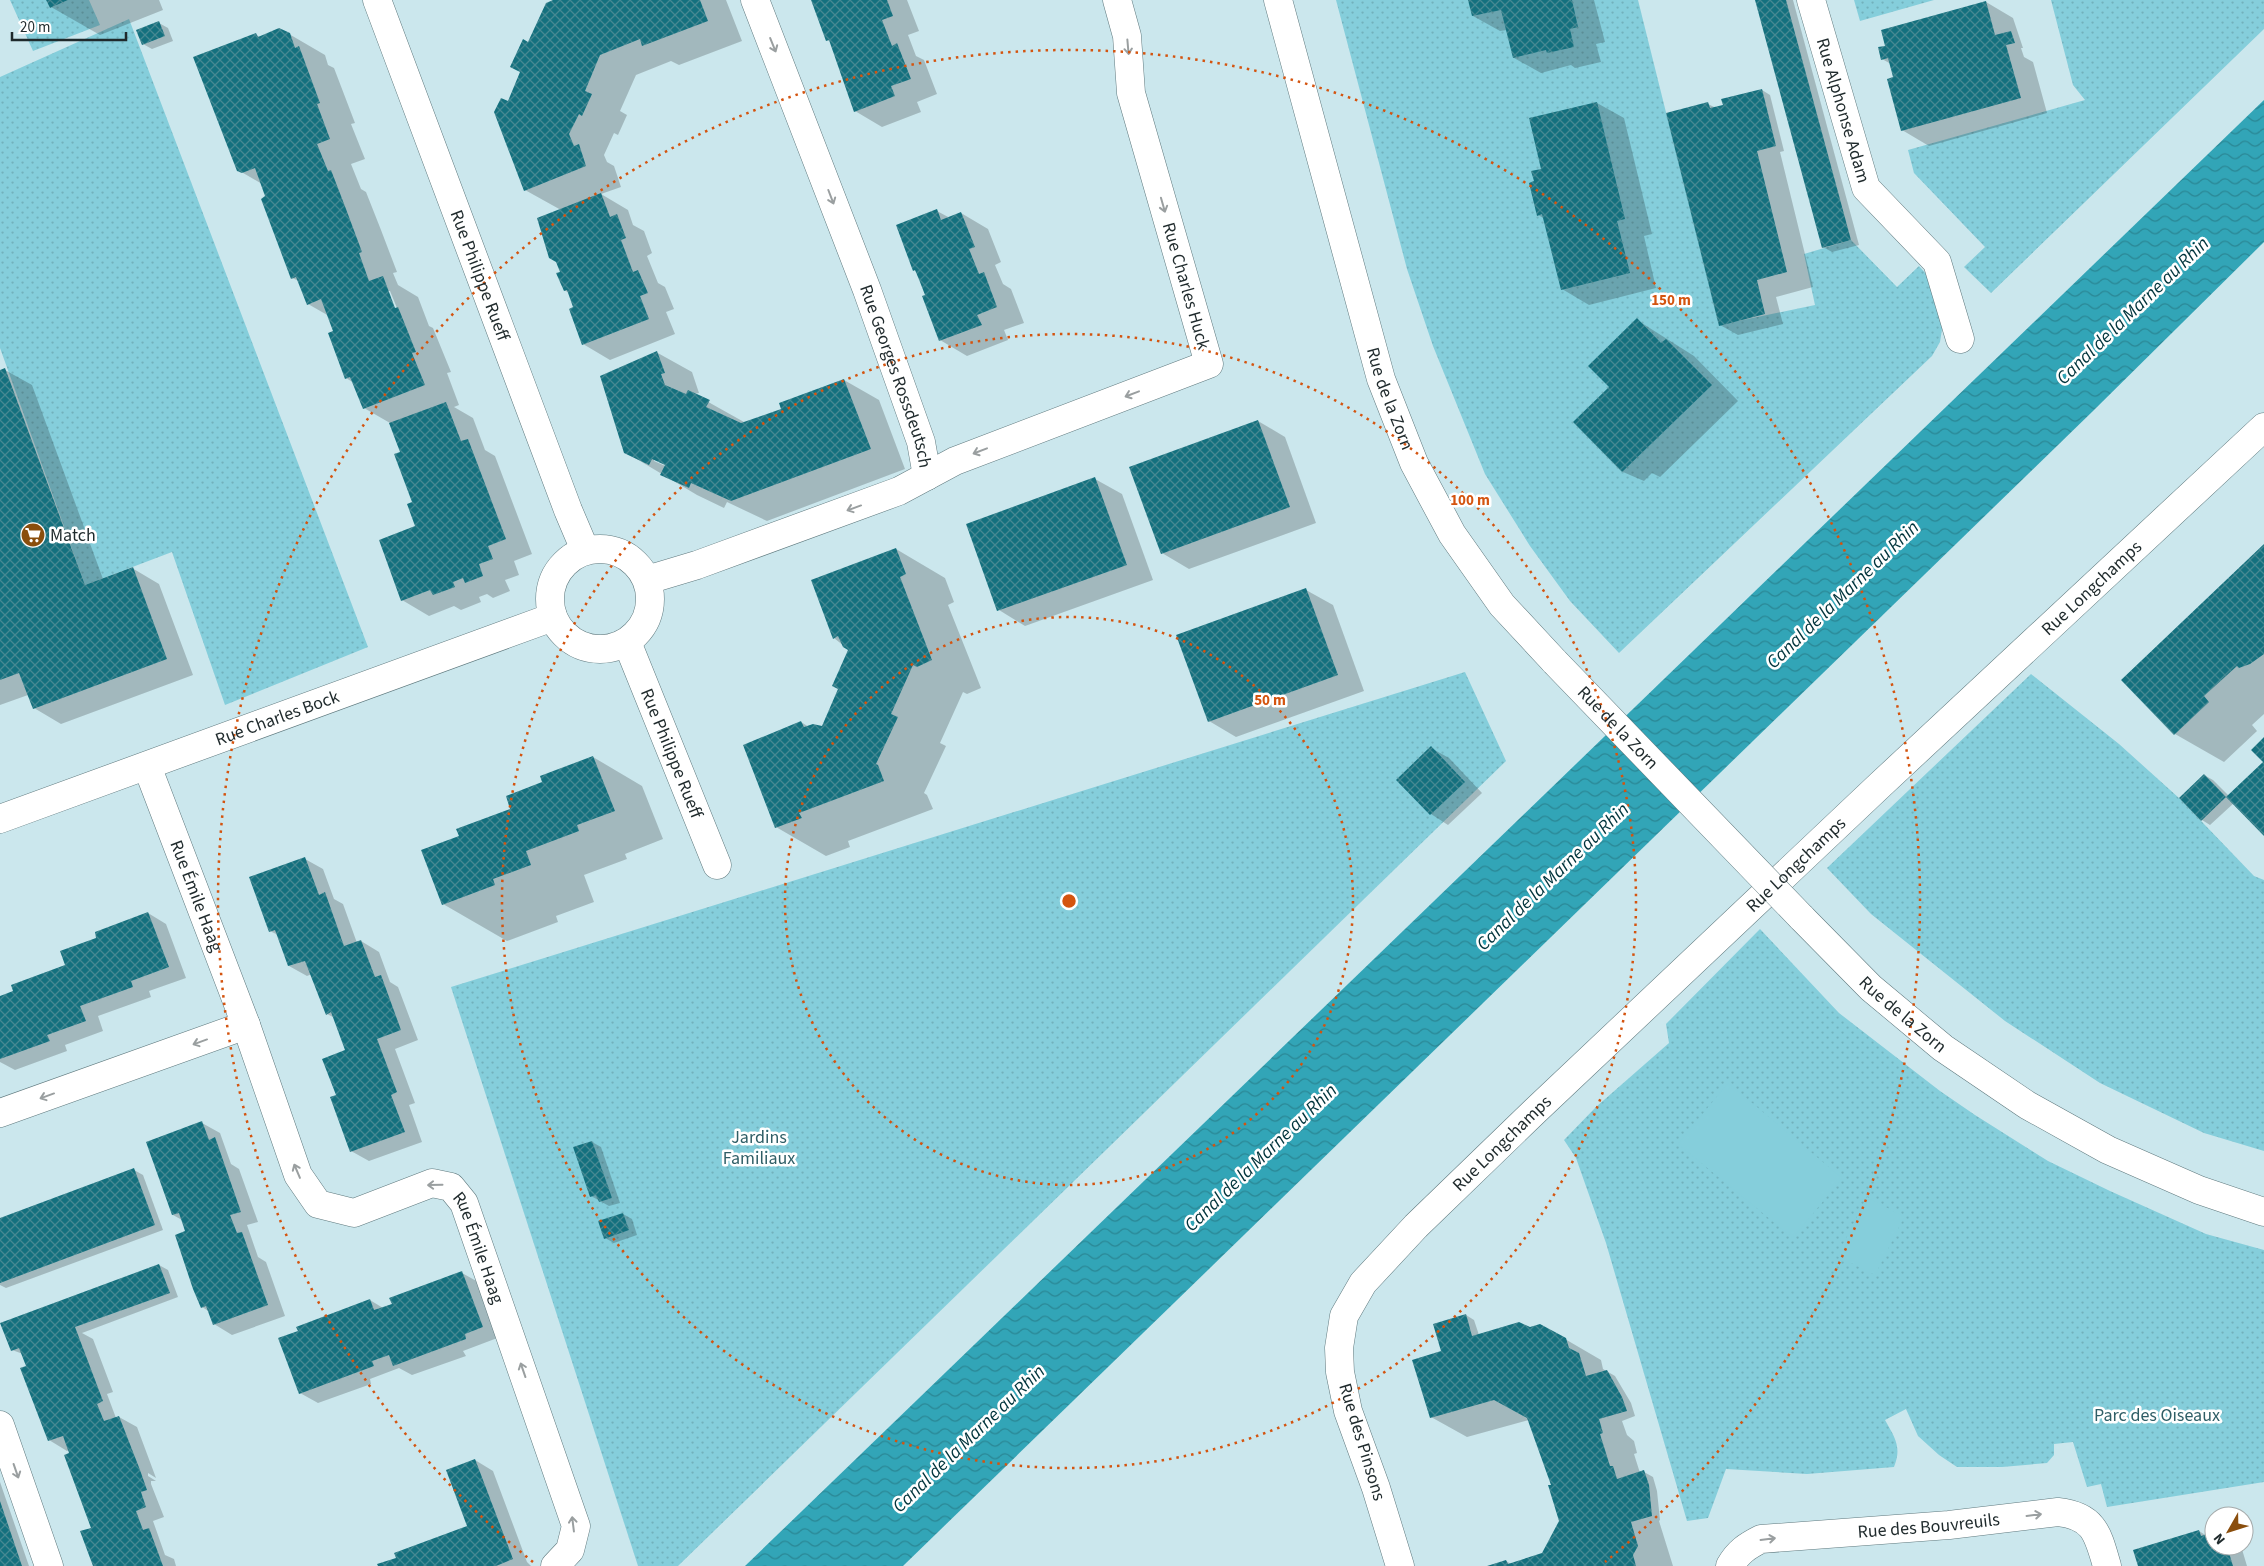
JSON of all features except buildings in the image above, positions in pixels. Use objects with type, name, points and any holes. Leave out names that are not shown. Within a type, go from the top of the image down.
[{"type":"street","name":"Rue Georges Rossdeutsch","points":[[647,580],[698,565],[899,491],[927,476],[921,442],[867,290],[755,0]]},
{"type":"street","name":"Rue Charles Huck","points":[[927,476],[955,461],[1209,364],[1131,93],[1127,36],[1117,0]]},
{"type":"street","name":"Rue de la Zorn","points":[[1278,0],[1381,379],[1414,463],[1452,534],[1496,597],[1555,662],[1801,918],[1871,988],[1936,1042],[2027,1105],[2108,1150],[2198,1190],[2264,1212]]},
{"type":"street","name":"Rue Alphonse Adam","points":[[1811,0],[1866,188],[1937,262],[1960,339]]},
{"type":"street","name":"Rue Philippe Rueff","points":[[384,2],[568,510],[585,550]]},
{"type":"street","name":"Rue Longchamps","points":[[1344,1316],[1364,1283],[1416,1226],[1880,784],[2264,427]]},
{"type":"street","points":[[600,548],[615,551],[628,557],[639,567],[647,580],[650,608],[645,621],[637,633],[627,642],[613,648],[598,649],[584,646],[571,640],[560,629],[553,617],[550,600],[552,584],[559,569],[571,558],[585,550],[600,548]]},
{"type":"street","name":"Rue Charles Bock","points":[[0,819],[553,617]]},
{"type":"street","name":"Rue Philippe Rueff","points":[[627,642],[717,865]]},
{"type":"street","name":"Rue Émile Haag","points":[[147,766],[246,1025],[298,1175],[318,1204],[354,1213],[432,1183],[451,1187],[464,1203],[576,1526],[570,1550],[555,1566]]},
{"type":"street","points":[[0,1113],[246,1025]]},
{"type":"street","name":"Rue des Pinsons","points":[[1344,1316],[1339,1348],[1340,1372],[1348,1411],[1376,1488],[1400,1566]]},
{"type":"street","points":[[0,1424],[49,1566]]},
{"type":"street","name":"Rue des Bouvreuils","points":[[1730,1566],[1736,1556],[1747,1545],[1761,1539],[1949,1525],[2058,1512],[2073,1514],[2092,1526],[2099,1539],[2107,1566]]},
{"type":"green space","points":[[10,0],[46,0],[50,8],[68,0],[89,0],[100,25],[33,51]]},
{"type":"green space","points":[[1336,0],[1638,0],[1719,325],[1815,305],[1804,254],[1851,240],[1897,287],[1919,266],[1935,284],[1943,323],[1940,342],[1932,356],[1619,653],[1570,601],[1530,546],[1485,474],[1433,346],[1407,269]]},
{"type":"green space","points":[[1854,0],[1934,0],[1860,21]]},
{"type":"green space","points":[[2051,0],[2264,0],[2264,29],[1991,293],[1964,267],[1985,247],[1914,173],[1908,150],[2085,100],[2073,85]]},
{"type":"green space","points":[[129,19],[368,647],[225,705],[172,552],[85,585],[0,348],[0,77]]},
{"type":"green space","name":"Jardins Familiaux","points":[[1465,672],[1506,761],[678,1566],[638,1566],[451,987]]},
{"type":"green space","points":[[2031,674],[2119,744],[2179,798],[2254,876],[2264,880],[2264,1151],[2204,1133],[2100,1083],[2005,1021],[1871,914],[1827,868]]},
{"type":"green space","name":"Parc des Oiseaux","points":[[1760,929],[1839,1013],[1940,1091],[1975,1115],[2048,1161],[2110,1191],[2206,1234],[2264,1250],[2264,1482],[2107,1507],[2101,1484],[2087,1487],[2073,1442],[2054,1444],[2054,1455],[2047,1463],[2002,1467],[1957,1467],[1939,1455],[1918,1436],[1906,1409],[1885,1420],[1897,1448],[1894,1467],[1807,1474],[1726,1469],[1708,1518],[1687,1521],[1606,1243],[1576,1158],[1564,1140],[1596,1107],[1669,1043],[1666,1024]]},
{"type":"green space","points":[[1728,1083],[1842,1178],[1793,1238],[1678,1144]]},
{"type":"green space","points":[[1867,1197],[1904,1217],[1875,1275],[1837,1256]]},
{"type":"water","name":"Canal de la Marne au Rhin","points":[[2264,100],[2264,242],[2094,410],[903,1566],[745,1566]]},
{"type":"place","name":"Match","points":[[33,535]]}]
